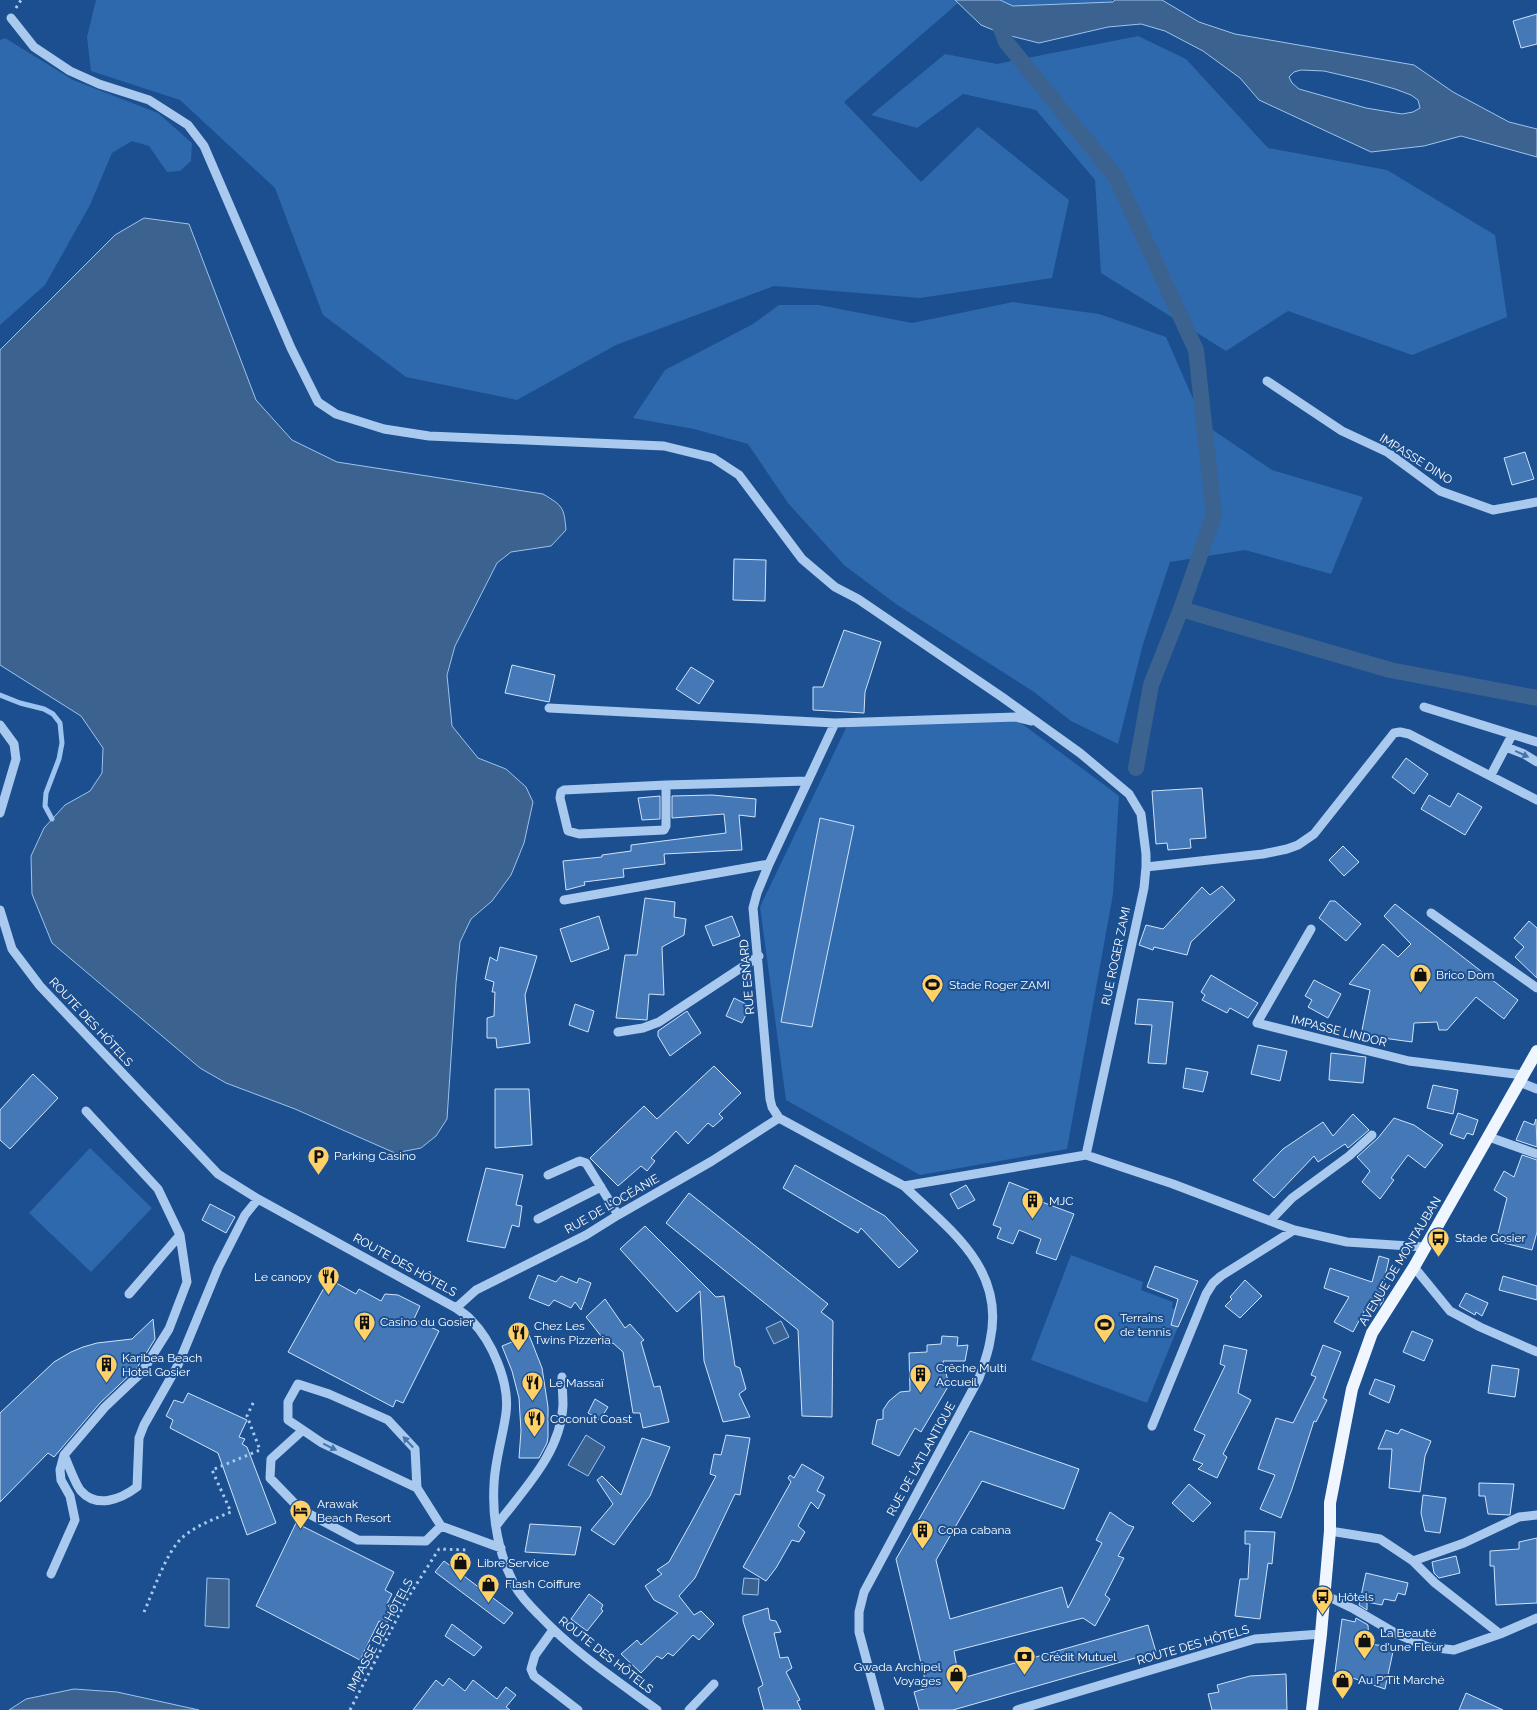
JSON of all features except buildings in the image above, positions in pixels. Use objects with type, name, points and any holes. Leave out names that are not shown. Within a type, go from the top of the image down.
[{"type":"main road","name":"AVENUE DE MONTAUBAN","points":[[1312,1710],[1330,1531],[1330,1503],[1352,1389],[1372,1332],[1414,1267],[1537,1051]]},
{"type":"street","name":"RUE ROGER ZAMI","points":[[11,18],[34,47],[70,71],[99,84],[149,100],[188,125],[204,146],[291,348],[318,402],[336,414],[384,429],[429,436],[664,446],[712,458],[739,475],[802,559],[834,587],[858,599],[1037,722],[1080,753],[1129,794],[1141,814],[1146,867],[1142,898],[1086,1154]]},
{"type":"street","name":"IMPASSE DINO","points":[[1267,381],[1342,431],[1387,452],[1440,491],[1493,510],[1537,502]]},
{"type":"street","points":[[1424,707],[1537,742]]},
{"type":"street","points":[[549,708],[835,724],[1016,717],[1037,722]]},
{"type":"street","name":"RUE ESNARD","points":[[779,1118],[772,1107],[770,1099],[753,908],[769,864],[835,724]]},
{"type":"street","points":[[0,725],[14,744],[16,759],[0,812]]},
{"type":"street","points":[[1146,867],[1263,854],[1298,845],[1314,834],[1394,734],[1400,732],[1409,734],[1537,800]]},
{"type":"street","points":[[1491,775],[1512,735]]},
{"type":"street","points":[[1506,747],[1524,754],[1537,762]]},
{"type":"street","points":[[666,785],[666,826],[664,830],[579,834],[568,830],[560,798],[561,792],[666,785],[807,781]]},
{"type":"street","points":[[564,900],[769,864]]},
{"type":"street","name":"ROUTE DES HÔTELS","points":[[0,910],[12,949],[40,986],[218,1174],[258,1199],[456,1308],[472,1320],[494,1354],[505,1388],[506,1411],[494,1482],[494,1512],[504,1562],[516,1588],[553,1630],[586,1658],[657,1710]]},
{"type":"street","points":[[1431,913],[1537,988]]},
{"type":"street","name":"IMPASSE LINDOR","points":[[1311,929],[1257,1023],[1409,1062],[1521,1078]]},
{"type":"street","points":[[618,1032],[643,1028],[659,1022],[758,956]]},
{"type":"street","points":[[1521,1078],[1537,1090]]},
{"type":"street","points":[[51,1574],[75,1520],[70,1496],[60,1480],[60,1470],[64,1455],[105,1407],[142,1372],[168,1329],[186,1282],[180,1235],[158,1189],[86,1111]]},
{"type":"street","points":[[779,1118],[904,1186],[1086,1154],[1173,1184],[1294,1230],[1347,1242],[1425,1247]]},
{"type":"street","name":"RUE DE L'OCÉANIE","points":[[456,1308],[476,1290],[586,1235],[712,1161],[779,1118]]},
{"type":"street","points":[[1270,1222],[1292,1198],[1349,1156],[1372,1135]]},
{"type":"street","points":[[1488,1137],[1537,1154]]},
{"type":"street","points":[[548,1175],[577,1162],[588,1164],[618,1215]]},
{"type":"street","name":"RUE DE L'ATLANTIQUE","points":[[880,1710],[859,1632],[859,1612],[864,1592],[979,1378],[991,1339],[993,1314],[991,1296],[975,1258],[962,1242],[904,1186]]},
{"type":"street","points":[[538,1219],[602,1187]]},
{"type":"street","points":[[64,1455],[81,1491],[95,1500],[110,1501],[126,1495],[137,1487],[139,1438],[144,1425],[178,1365],[218,1268],[245,1215],[258,1199]]},
{"type":"street","points":[[1152,1426],[1206,1294],[1213,1283],[1220,1276],[1294,1230]]},
{"type":"street","points":[[129,1294],[180,1235]]},
{"type":"street","points":[[1414,1267],[1450,1311],[1480,1327],[1537,1352]]},
{"type":"street","points":[[496,1526],[537,1472],[550,1451],[556,1436],[563,1406],[562,1377]]},
{"type":"street","points":[[417,1488],[322,1444],[288,1420],[288,1402],[298,1384],[329,1394],[388,1420],[415,1449],[417,1488],[441,1526],[500,1548]]},
{"type":"street","points":[[303,1430],[271,1459],[270,1478],[300,1509],[358,1540],[426,1542],[441,1526]]},
{"type":"street","points":[[1413,1561],[1464,1543],[1519,1517],[1537,1514]]},
{"type":"street","points":[[1330,1531],[1380,1539],[1413,1561],[1435,1583],[1500,1634]]},
{"type":"street","points":[[1323,1594],[1354,1609],[1395,1633],[1428,1647],[1454,1650],[1500,1634],[1537,1618]]},
{"type":"street","points":[[553,1630],[535,1655],[531,1668],[534,1676],[578,1710]]},
{"type":"street","name":"ROUTE DES HÔTELS","points":[[1017,1710],[1255,1639],[1321,1634]]},
{"type":"street","points":[[689,1710],[714,1684]]},
{"type":"path","points":[[144,1612],[167,1561],[181,1538],[199,1526],[231,1512],[212,1470],[260,1450],[247,1416],[254,1401]]},
{"type":"path","name":"IMPASSE DES HÔTELS","points":[[350,1710],[407,1599],[439,1549],[467,1550],[476,1553]]},
{"type":"shaded area","points":[[96,0],[955,0],[958,3],[844,102],[921,182],[978,127],[1069,200],[1052,278],[920,298],[774,286],[616,345],[517,400],[406,377],[323,315],[275,188],[180,100],[91,71],[87,37]]},
{"type":"shaded area","points":[[955,0],[1000,0],[1013,6],[1113,2],[1115,0],[1162,0],[1199,22],[1235,34],[1414,65],[1453,92],[1509,122],[1537,129],[1537,157],[1461,136],[1424,146],[1371,152],[1259,100],[1240,78],[1203,51],[1165,31],[1141,24],[1108,27],[1039,43],[1003,34],[981,25]],"holes":[[[1301,70],[1324,71],[1367,81],[1411,95],[1418,100],[1420,108],[1413,112],[1402,114],[1366,108],[1299,89],[1292,83],[1289,77],[1294,72]]]},
{"type":"shaded area","points":[[1000,0],[1112,0],[1113,2],[1013,6]]},
{"type":"shaded area","points":[[1138,36],[1186,59],[1268,148],[1387,170],[1495,235],[1507,317],[1412,355],[1288,311],[1226,351],[1101,273],[1095,180],[1036,110],[963,94],[917,128],[871,115],[945,54],[997,64]]},
{"type":"shaded area","points":[[5,38],[73,80],[158,113],[192,143],[191,161],[180,171],[167,172],[149,146],[132,141],[112,153],[90,205],[45,285],[0,325],[0,40]]},
{"type":"shaded area","points":[[144,218],[189,224],[256,400],[292,440],[337,462],[543,494],[555,501],[563,512],[566,530],[551,546],[511,552],[497,563],[455,646],[447,675],[452,726],[478,758],[506,769],[526,787],[533,802],[524,843],[511,875],[492,901],[471,919],[460,942],[447,1119],[436,1136],[421,1148],[395,1153],[295,1109],[226,1083],[200,1068],[52,943],[32,894],[31,856],[44,828],[65,805],[90,791],[102,773],[103,748],[81,716],[0,665],[0,350],[115,235]]},
{"type":"shaded area","points":[[1013,302],[1099,314],[1166,337],[1204,424],[1272,470],[1363,497],[1331,574],[1245,550],[1170,562],[1143,644],[1118,744],[1071,721],[1034,692],[896,604],[844,565],[788,503],[748,444],[694,429],[633,418],[665,370],[753,324],[779,305],[819,305],[912,323]]},
{"type":"shaded area","name":"Stade Roger ZAMI","points":[[1017,720],[1119,796],[1113,894],[1067,1149],[920,1175],[786,1100],[760,907],[847,726]]},
{"type":"shaded area","points":[[90,1148],[152,1208],[91,1272],[29,1213]]},
{"type":"shaded area","name":"Terrains de tennis","points":[[1071,1255],[1143,1282],[1141,1290],[1173,1302],[1172,1308],[1184,1312],[1147,1403],[1031,1360]]},
{"type":"shaded area","points":[[781,1321],[789,1337],[774,1344],[766,1328]]},
{"type":"shaded area","points":[[586,1435],[605,1447],[588,1476],[568,1465]]},
{"type":"shaded area","points":[[207,1578],[229,1579],[229,1628],[205,1626]]},
{"type":"shaded area","points":[[744,1578],[759,1579],[758,1595],[742,1594]]},
{"type":"shaded area","points":[[74,1689],[117,1692],[199,1710],[9,1710],[26,1699]]},
{"type":"waterway","points":[[998,21],[1006,42],[1116,177],[1196,350],[1214,515],[1181,609],[1151,685],[1136,768]]},
{"type":"waterway","points":[[1181,609],[1390,670],[1537,698]]},
{"type":"waterway","points":[[0,695],[20,703],[44,709],[53,714],[60,723],[62,743],[59,759],[46,793],[45,806],[52,819]]},
{"type":"place","name":"Brico Dom","points":[[1420,994]]},
{"type":"place","name":"Stade Roger ZAMI","points":[[933,1004]]},
{"type":"place","name":"Parking Casino","points":[[318,1175]]},
{"type":"place","name":"MJC","points":[[1033,1220]]},
{"type":"place","name":"Stade Gosier","points":[[1439,1257]]},
{"type":"place","name":"Le canopy","points":[[328,1296]]},
{"type":"place","name":"Casino du Gosier","points":[[364,1341]]},
{"type":"place","name":"Terrains de tennis","points":[[1104,1344]]},
{"type":"place","name":"Chez Les Twins Pizzeria","points":[[518,1352]]},
{"type":"place","name":"Karibea Beach Hotel Gosier","points":[[106,1384]]},
{"type":"place","name":"Crêche Multi Accueil","points":[[920,1394]]},
{"type":"place","name":"Le Massaï","points":[[533,1402]]},
{"type":"place","name":"Coconut Coast","points":[[534,1438]]},
{"type":"place","name":"Arawak Beach Resort","points":[[301,1530]]},
{"type":"place","name":"Copa cabana","points":[[922,1549]]},
{"type":"place","name":"Libre Service","points":[[461,1582]]},
{"type":"place","name":"Flash Coiffure","points":[[489,1603]]},
{"type":"place","name":"Hôtels","points":[[1322,1616]]},
{"type":"place","name":"La Beauté d'une Fleur","points":[[1364,1659]]},
{"type":"place","name":"Crédit Mutuel","points":[[1025,1676]]},
{"type":"place","name":"Gwada Archipel Voyages","points":[[957,1693]]},
{"type":"place","name":"Au P'Tit Marché","points":[[1342,1699]]}]
